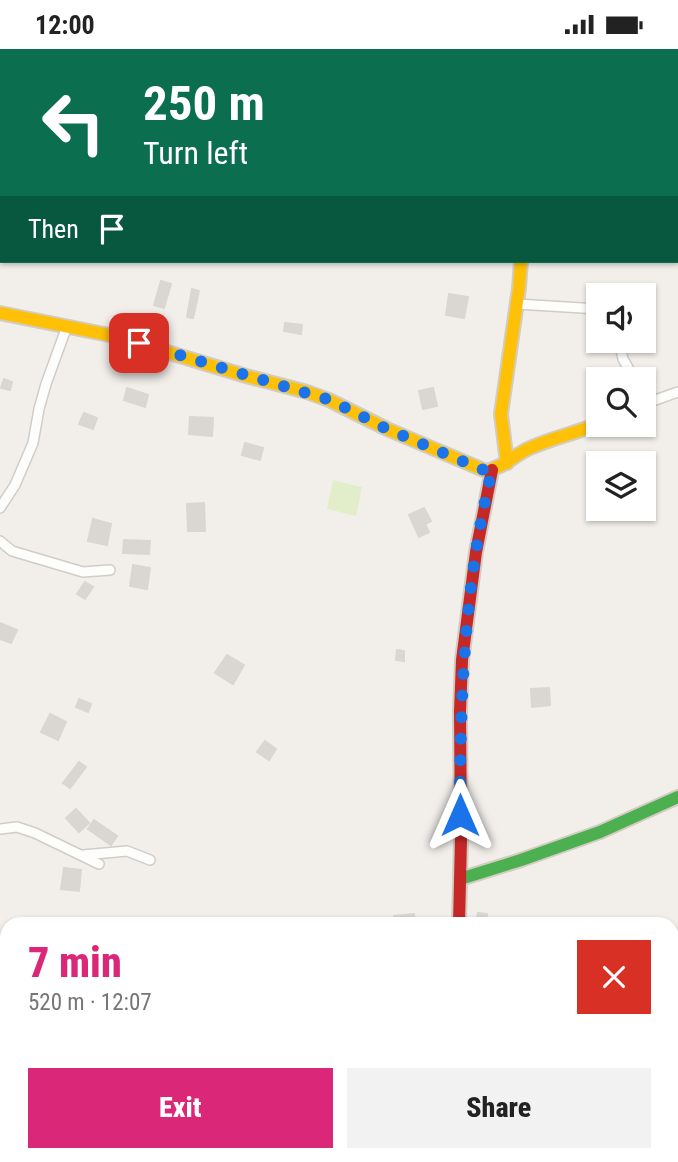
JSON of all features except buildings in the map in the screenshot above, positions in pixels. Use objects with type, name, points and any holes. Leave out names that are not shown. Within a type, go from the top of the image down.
[{"type":"street","points":[[507,463],[501,414],[521,263]]},
{"type":"street","points":[[517,304],[586,308]]},
{"type":"street","points":[[0,313],[114,336],[307,392],[486,471],[507,463],[524,451],[550,439],[586,429]]},
{"type":"street","points":[[0,507],[15,485],[33,443],[46,384],[67,326]]},
{"type":"street","points":[[656,398],[678,392]]},
{"type":"street","points":[[458,917],[461,713],[465,635],[482,514],[492,470]]},
{"type":"street","points":[[0,541],[12,551],[83,572],[110,570]]},
{"type":"street","points":[[460,880],[600,832],[678,797]]},
{"type":"street","points":[[0,829],[17,827],[36,832],[99,864]]},
{"type":"street","points":[[81,855],[127,851],[150,860]]},
{"type":"green space","points":[[333,480],[362,487],[356,516],[327,509]]},
{"type":"traffic: fast","points":[[460,879],[600,832],[678,797]]},
{"type":"traffic: slow","points":[[507,463],[501,414],[521,263]]},
{"type":"traffic: slow","points":[[0,313],[114,336],[307,392],[486,471],[538,444],[586,428]]},
{"type":"traffic: jam","points":[[459,917],[462,660],[476,552],[492,470]]},
{"type":"route","points":[[139,343],[330,400],[387,429],[486,471],[492,470],[482,514],[465,635],[460,815]]}]
